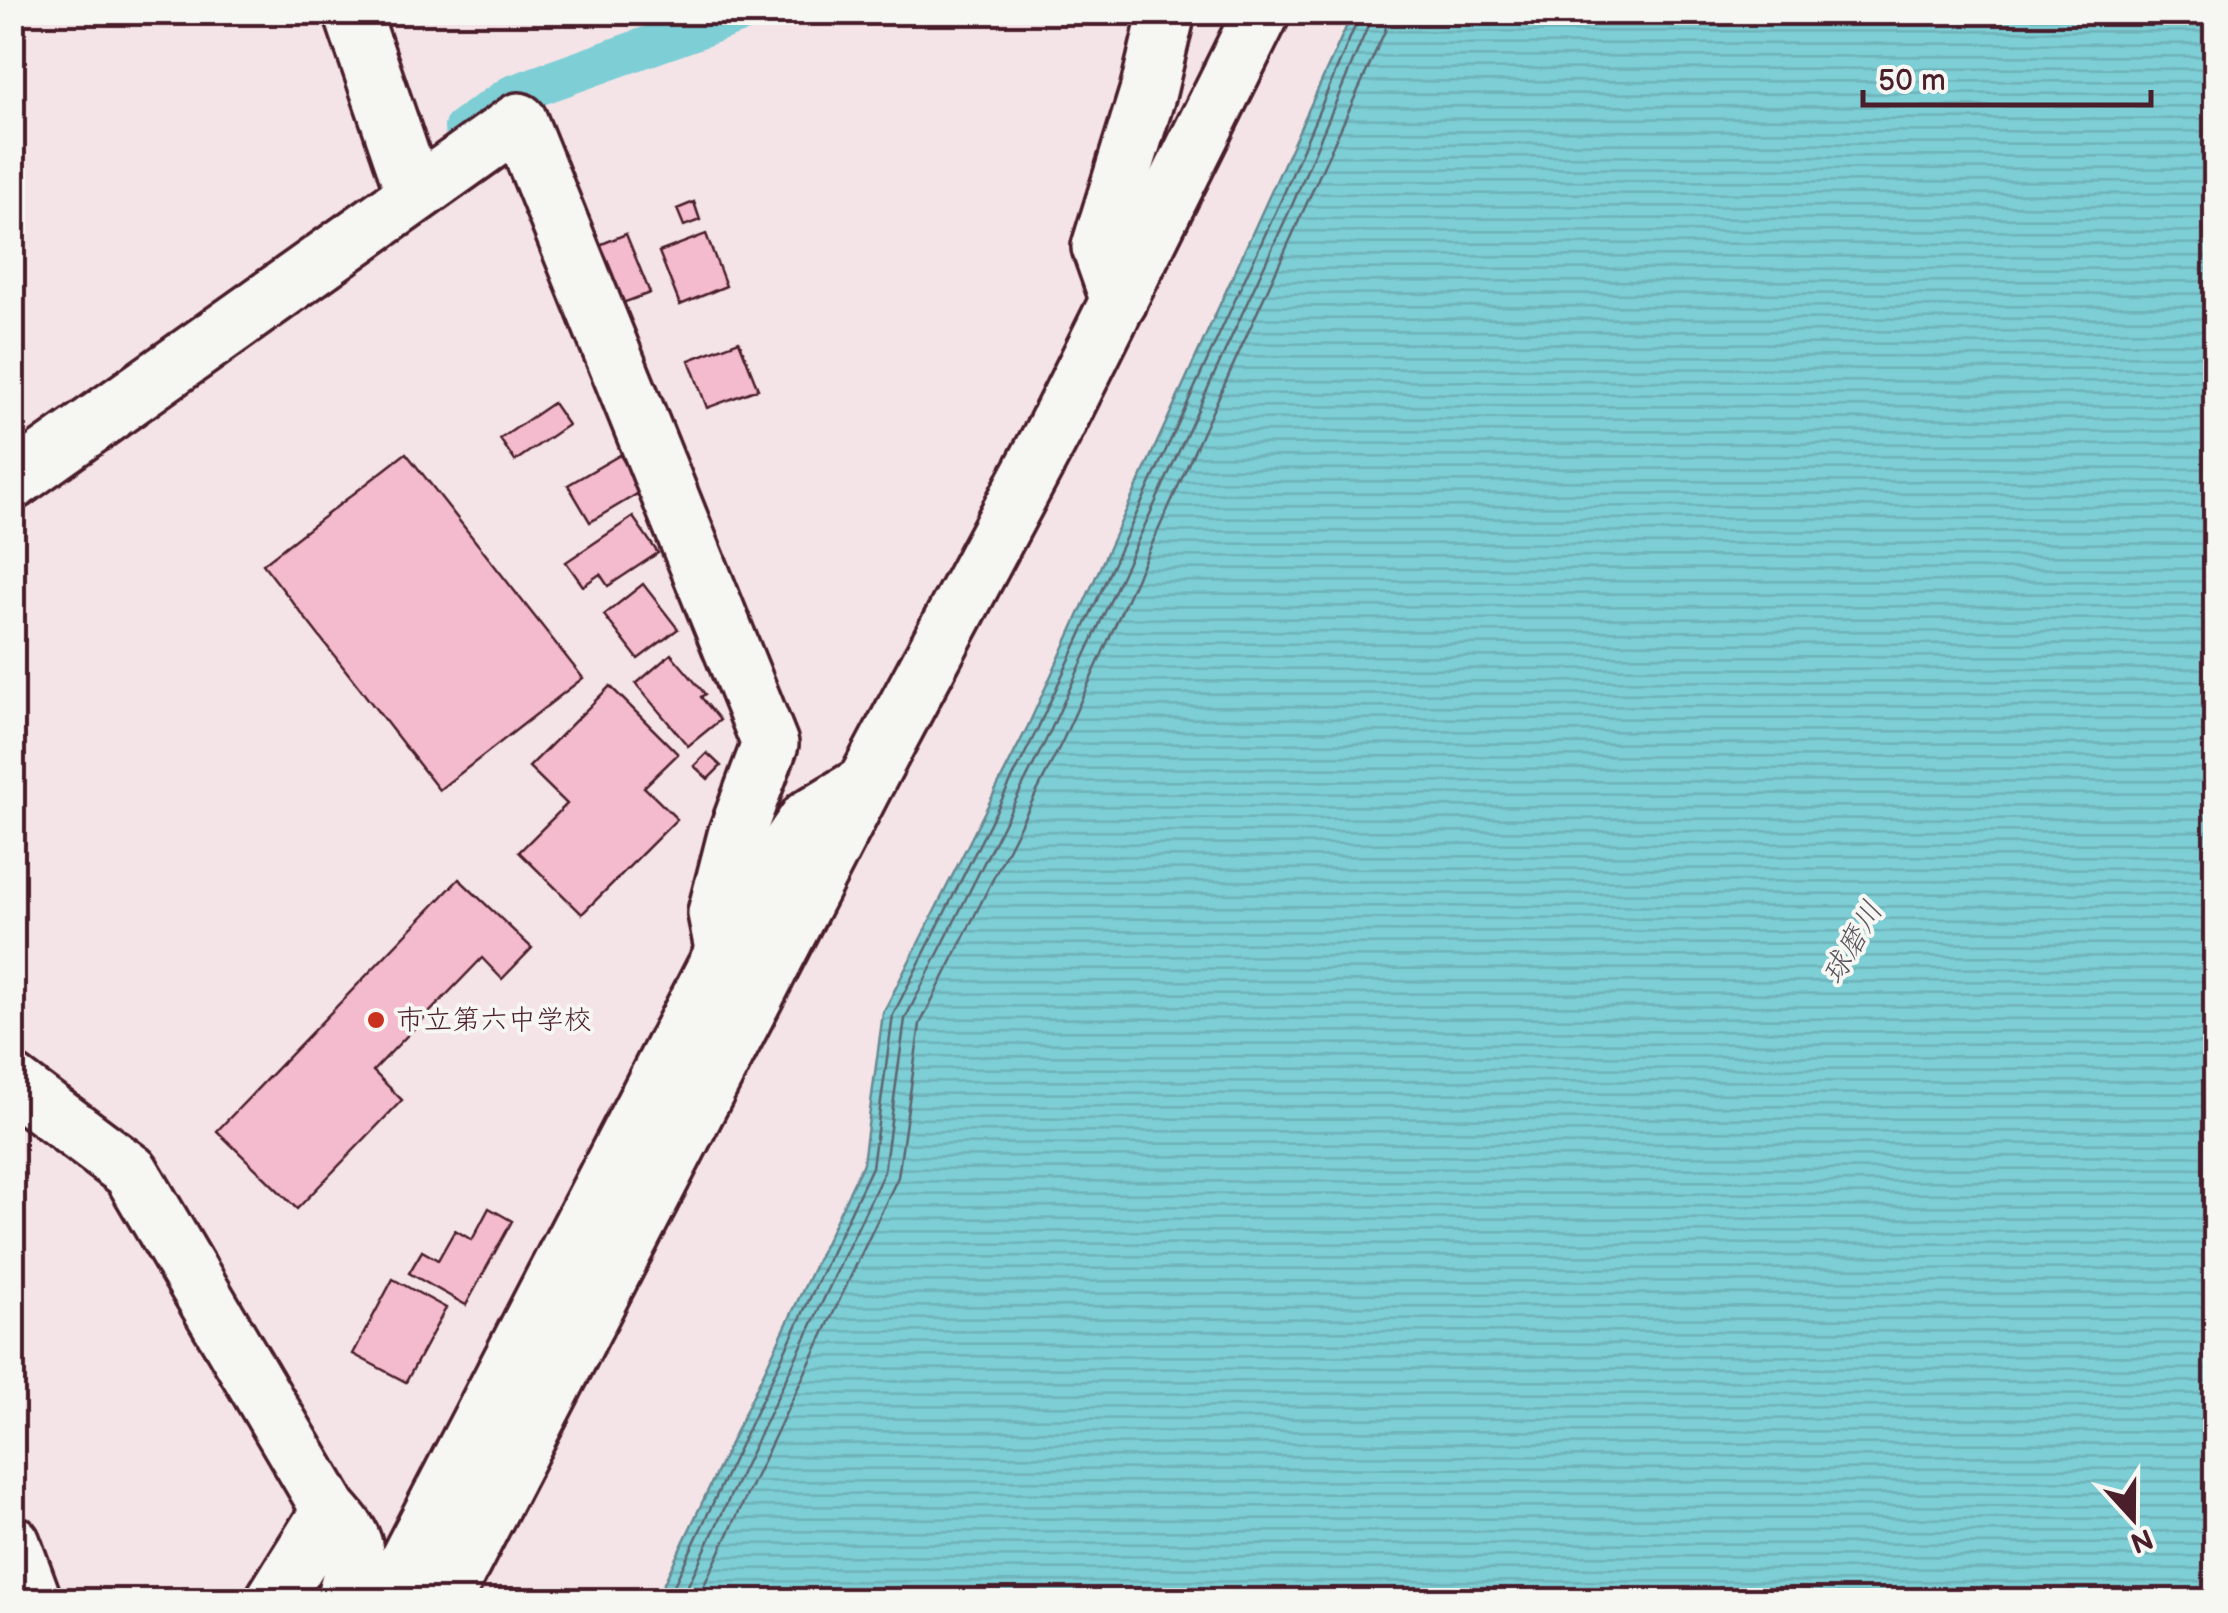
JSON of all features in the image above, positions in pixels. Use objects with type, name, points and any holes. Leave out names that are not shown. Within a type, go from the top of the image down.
[{"type":"street","points":[[352,12],[414,193]]},
{"type":"street","points":[[1118,301],[1100,247],[1148,92],[1167,12]]},
{"type":"street","points":[[444,1600],[1118,301],[1262,12]]},
{"type":"street","points":[[12,482],[519,121],[770,744],[736,835],[716,914],[724,954]]},
{"type":"street","points":[[387,1600],[746,908],[808,818],[865,784]]},
{"type":"street","points":[[22,1106],[131,1172],[330,1510],[354,1537],[356,1552],[344,1600]]},
{"type":"street","points":[[274,1600],[330,1510]]},
{"type":"street","points":[[12,1543],[33,1600]]},
{"type":"water","name":"球磨川","points":[[1353,12],[2215,13],[2215,1600],[656,1600],[863,1163],[883,1013],[1028,726]]},
{"type":"building","points":[[694,202],[700,220],[684,226],[677,209]]},
{"type":"building","points":[[626,234],[650,293],[620,304],[597,246]]},
{"type":"building","points":[[706,234],[726,286],[680,305],[659,252]]},
{"type":"building","points":[[739,341],[758,389],[707,408],[689,360]]},
{"type":"building","points":[[553,403],[568,425],[515,461],[500,439]]},
{"type":"building","points":[[406,453],[583,678],[439,790],[263,564]]},
{"type":"building","points":[[620,455],[642,491],[590,522],[568,485]]},
{"type":"building","points":[[633,517],[658,553],[608,586],[600,574],[583,586],[566,562]]},
{"type":"building","points":[[643,584],[678,629],[638,659],[604,615]]},
{"type":"building","points":[[671,654],[705,694],[701,697],[720,720],[688,746],[636,684]]},
{"type":"building","points":[[610,686],[678,754],[644,787],[677,819],[582,914],[519,852],[567,804],[529,767]]},
{"type":"building","points":[[707,753],[721,766],[708,779],[694,766]]},
{"type":"building","points":[[459,879],[532,948],[502,979],[482,958],[373,1071],[402,1100],[297,1209],[217,1131]]},
{"type":"building","points":[[489,1208],[512,1221],[466,1305],[409,1273],[422,1251],[438,1260],[455,1230],[472,1240]]},
{"type":"building","points":[[393,1279],[446,1308],[406,1382],[353,1354]]},
{"type":"waterway","points":[[464,128],[512,95],[744,12]]},
{"type":"place","name":"市立第六中学校","points":[[376,1020]]}]
